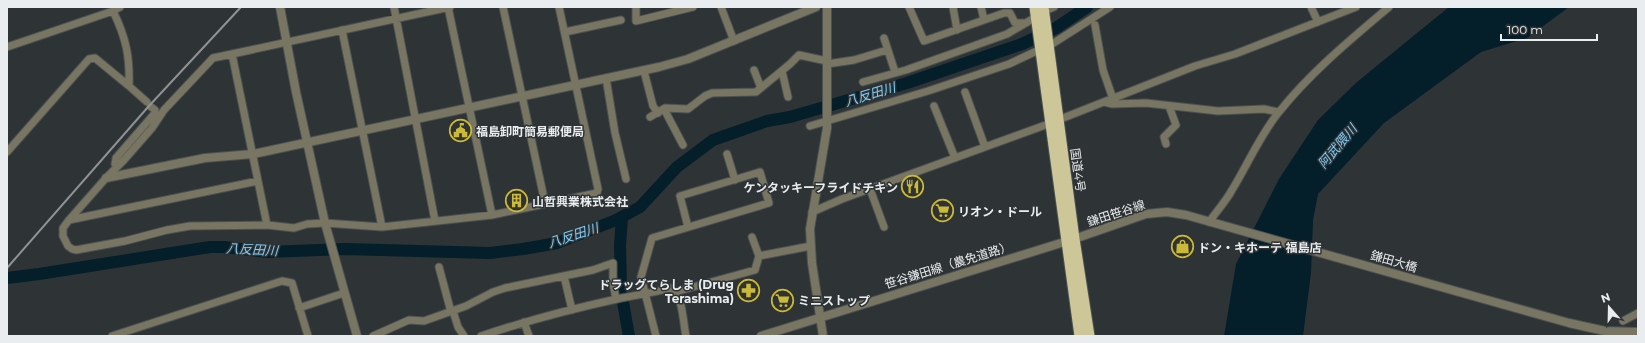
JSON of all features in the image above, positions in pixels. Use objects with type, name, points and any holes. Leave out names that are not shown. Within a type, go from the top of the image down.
[{"type":"highway","name":"国道4号","points":[[1040,14],[1070,240],[1081,336]]},
{"type":"street","points":[[7,47],[113,11],[120,7]]},
{"type":"street","points":[[280,7],[286,42],[325,223],[357,336]]},
{"type":"street","points":[[394,7],[435,221]]},
{"type":"street","points":[[492,215],[448,7],[213,58],[164,110],[152,128],[69,220],[63,228],[63,236],[68,246],[76,250],[125,241],[190,226],[267,225],[294,228],[307,224],[325,223],[382,227],[492,215],[597,193],[598,189],[559,7]]},
{"type":"street","points":[[503,7],[545,203]]},
{"type":"street","points":[[636,7],[636,21],[678,9],[693,7]]},
{"type":"street","points":[[721,7],[734,41]]},
{"type":"street","points":[[106,178],[205,158],[252,154],[644,70],[688,59],[816,7]]},
{"type":"street","points":[[823,336],[812,263],[810,229],[827,120],[827,7]]},
{"type":"street","points":[[909,7],[924,41],[1004,13],[1010,13],[1014,23],[1040,14]]},
{"type":"street","points":[[953,7],[957,30]]},
{"type":"street","points":[[981,7],[984,20]]},
{"type":"street","points":[[810,126],[928,91],[1009,64],[1045,46],[1110,7]]},
{"type":"street","points":[[1312,7],[1318,22]]},
{"type":"street","points":[[812,212],[870,189],[1054,122],[1195,66],[1235,54],[1356,7]]},
{"type":"street","points":[[1210,222],[1232,190],[1249,158],[1278,112],[1303,84],[1389,7]]},
{"type":"street","points":[[113,11],[122,29],[128,48],[129,86]]},
{"type":"street","points":[[862,82],[906,70],[1007,34],[1040,14]]},
{"type":"street","points":[[564,32],[621,20]]},
{"type":"street","points":[[1095,25],[1102,67],[1113,98]]},
{"type":"street","points":[[342,30],[382,227]]},
{"type":"street","points":[[884,38],[895,72]]},
{"type":"street","points":[[650,117],[670,108],[688,109],[705,96],[712,93],[756,92],[798,55],[827,62],[854,60],[887,50]]},
{"type":"street","points":[[232,54],[267,225]]},
{"type":"street","points":[[7,152],[88,59],[95,58],[149,104],[155,113],[116,158],[115,164],[117,167]]},
{"type":"street","points":[[644,70],[653,106],[661,111],[683,144]]},
{"type":"street","points":[[754,70],[761,88]]},
{"type":"street","points":[[782,70],[788,97]]},
{"type":"street","points":[[606,78],[615,133],[626,179]]},
{"type":"street","points":[[965,92],[985,147]]},
{"type":"street","points":[[1104,102],[1112,104],[1146,103],[1218,111],[1264,109],[1278,112]]},
{"type":"street","points":[[934,106],[955,158]]},
{"type":"street","points":[[1166,144],[1164,137],[1176,125],[1169,106]]},
{"type":"street","points":[[727,154],[734,180]]},
{"type":"street","points":[[656,336],[641,277],[652,238],[769,203],[760,172],[680,196],[688,227]]},
{"type":"street","points":[[69,220],[258,181]]},
{"type":"street","points":[[870,189],[884,227]]},
{"type":"street","name":"鎌田笹谷線","points":[[1070,240],[1128,220],[1156,213],[1177,213],[1210,222]]},
{"type":"street","name":"鎌田大橋","points":[[1210,222],[1569,323],[1605,331],[1638,332]]},
{"type":"street","points":[[675,292],[755,270],[759,256],[752,237]]},
{"type":"street","name":"笹谷鎌田線（農免道路）","points":[[761,336],[1070,240]]},
{"type":"street","points":[[759,256],[811,246]]},
{"type":"street","points":[[373,336],[408,320],[424,321],[466,306],[492,292],[505,288],[593,270],[614,263],[613,283],[617,299]]},
{"type":"street","points":[[439,267],[452,311],[458,327],[464,336]]},
{"type":"street","points":[[564,276],[572,310]]},
{"type":"street","points":[[112,336],[282,281],[292,283],[308,336]]},
{"type":"street","points":[[481,336],[494,334],[524,322],[617,299],[671,288],[675,292],[682,311],[686,336]]},
{"type":"street","points":[[299,308],[344,293]]},
{"type":"street","points":[[1623,321],[1638,313]]},
{"type":"street","points":[[524,322],[529,336]]},
{"type":"water","name":"阿武隈川","points":[[1449,7],[1569,7],[1527,38],[1481,52],[1384,123],[1318,194],[1313,220],[1311,273],[1303,336],[1224,336],[1236,264],[1279,179],[1318,120],[1357,82]]},
{"type":"waterway","name":"八反田川","points":[[7,278],[210,247],[224,247],[267,252],[345,249],[490,253],[557,243],[616,220],[640,207],[677,167],[713,140],[767,121],[790,117],[907,83],[1022,44],[1056,28],[1087,7]]},
{"type":"waterway","points":[[622,218],[620,245],[621,291],[629,336]]},
{"type":"railway","points":[[7,268],[148,107],[241,7]]},
{"type":"place","name":"福島卸町簡易郵便局","points":[[460,131]]},
{"type":"place","name":"ケンタッキーフライドチキン","points":[[913,187]]},
{"type":"place","name":"山哲興業株式会社","points":[[516,201]]},
{"type":"place","name":"リオン・ドール","points":[[942,211]]},
{"type":"place","name":"ドン・キホーテ 福島店","points":[[1183,247]]},
{"type":"place","name":"ドラッグてらしま (Drug Terashima)","points":[[749,291]]},
{"type":"place","name":"ミニストップ","points":[[783,300]]}]
